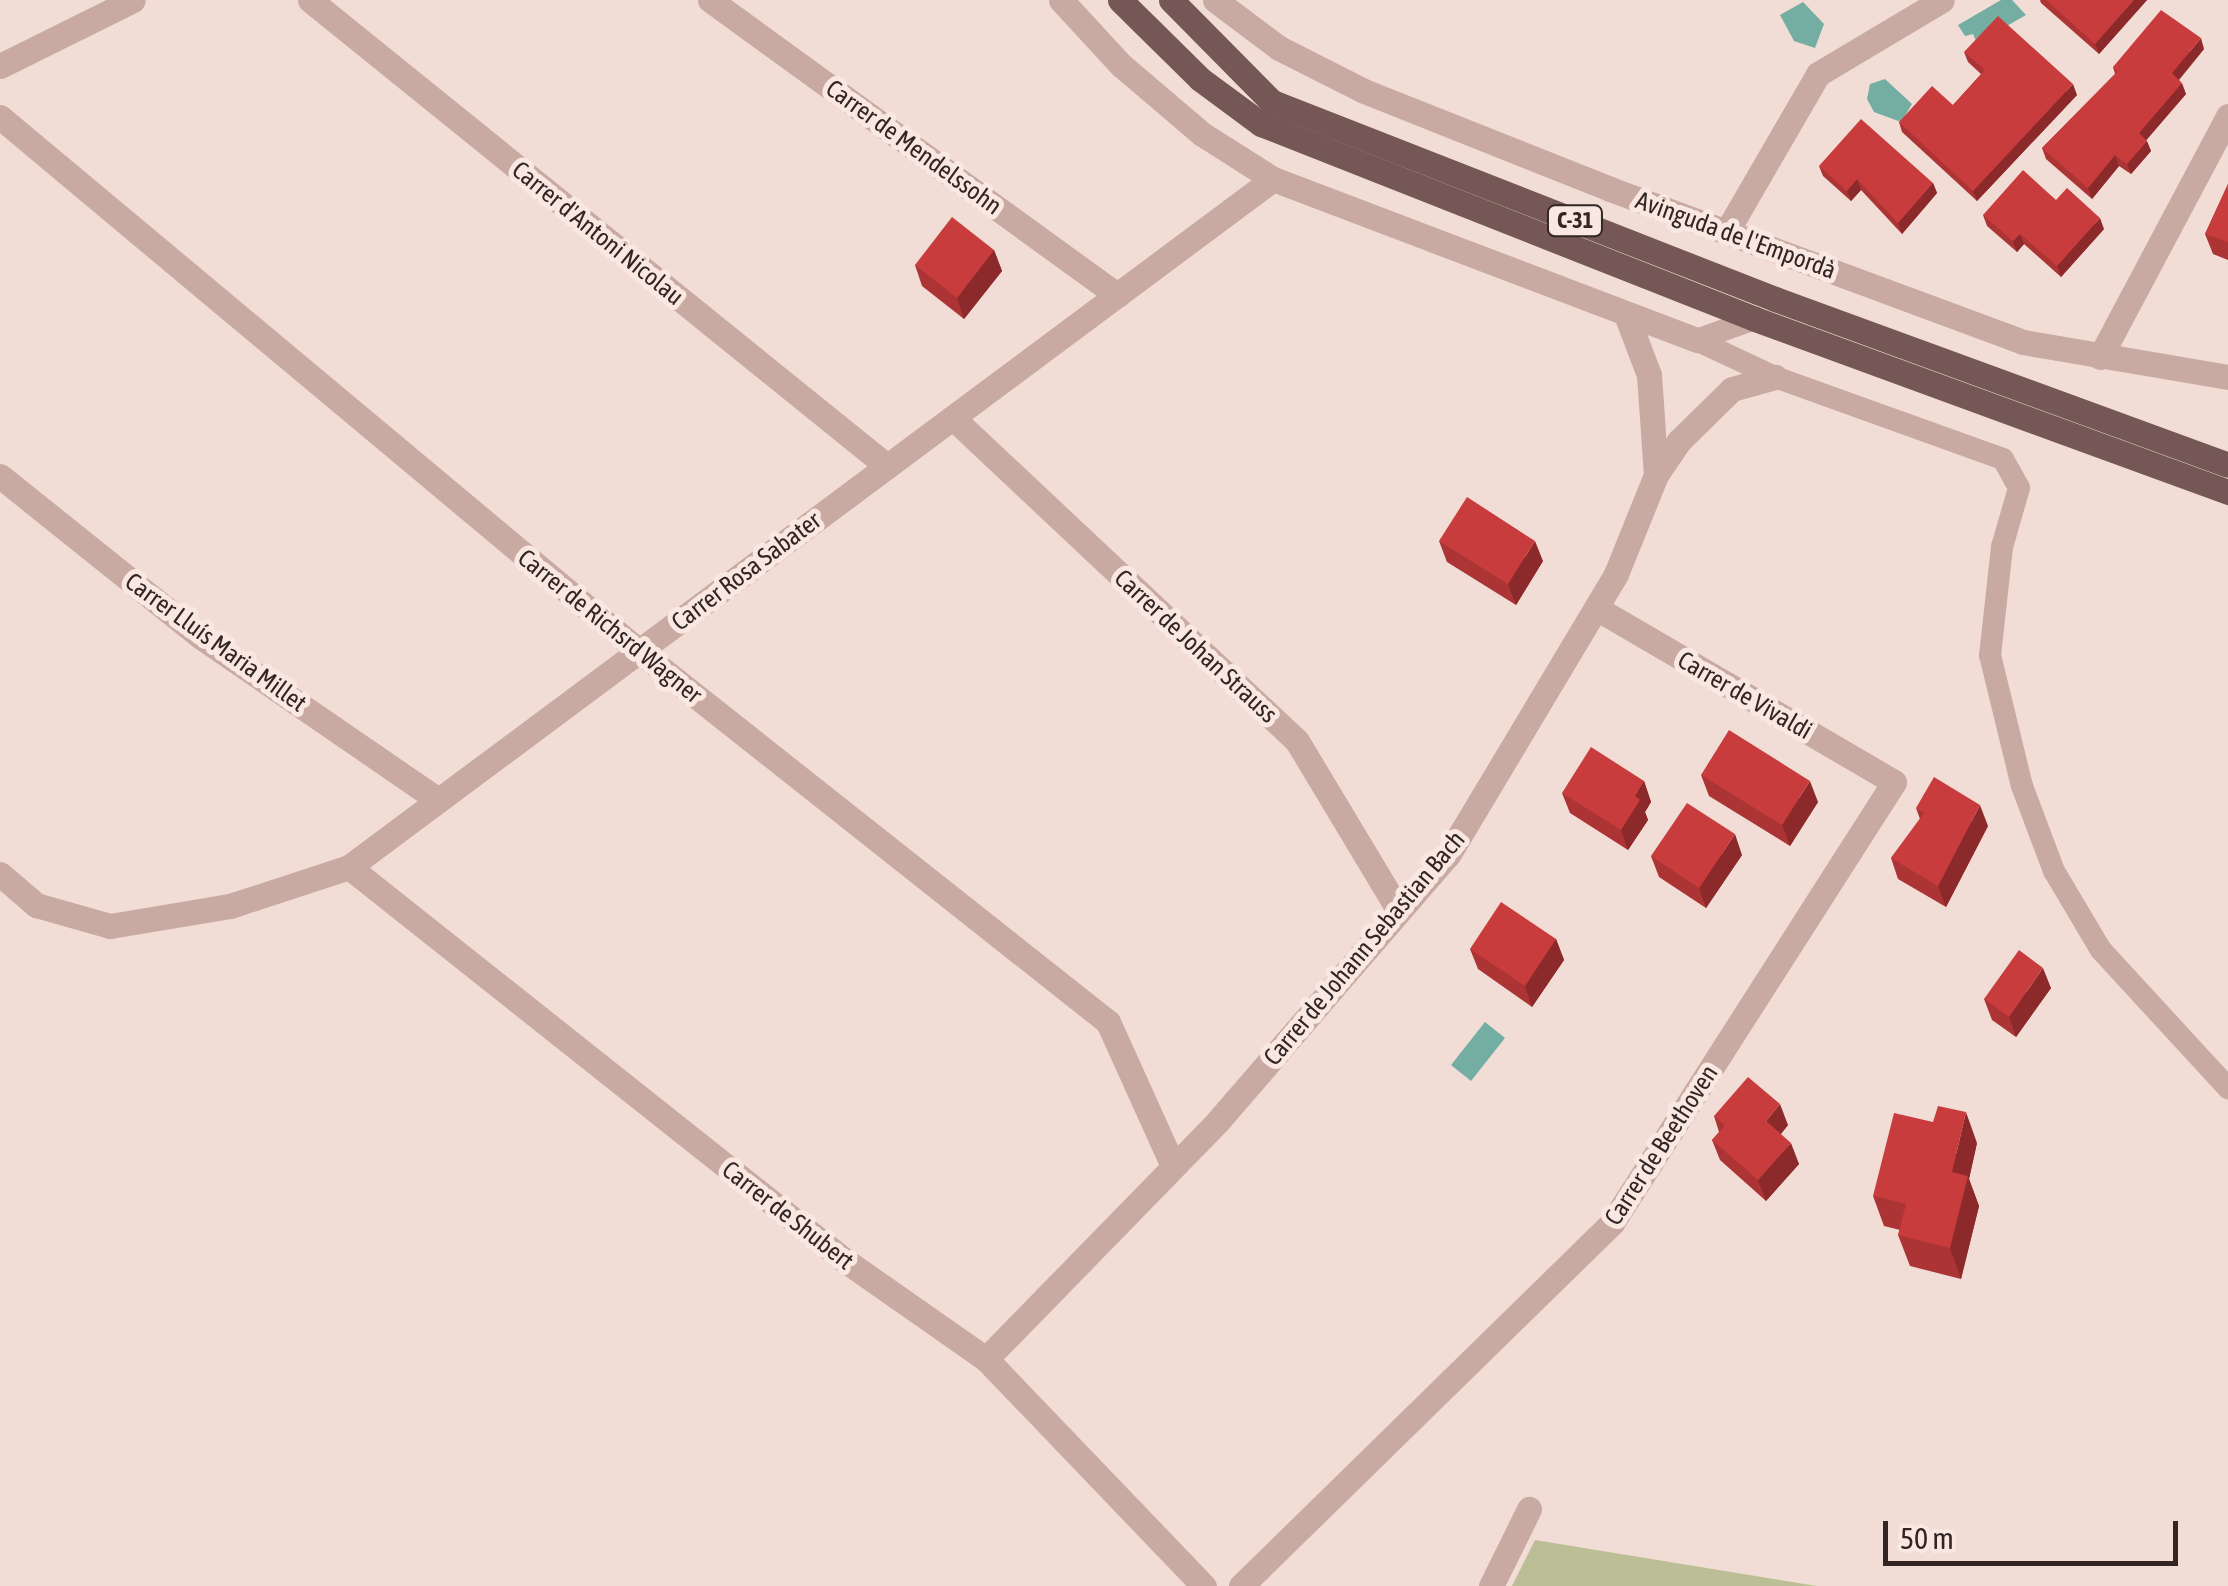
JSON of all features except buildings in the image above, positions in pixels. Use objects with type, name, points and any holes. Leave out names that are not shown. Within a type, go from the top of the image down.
[{"type":"main road","name":"C-31","points":[[1120,0],[1200,80],[1261,124],[1755,320],[2228,492]]},
{"type":"main road","name":"C-31","points":[[1171,0],[1272,102],[1775,299],[2228,464]]},
{"type":"street","points":[[0,66],[133,0]]},
{"type":"street","name":"Carrer d'Antoni Nicolau","points":[[310,0],[887,466]]},
{"type":"street","name":"Carrer de Mendelssohn","points":[[710,0],[1118,295]]},
{"type":"street","points":[[1060,0],[1121,65],[1202,134],[1273,179],[1627,317],[1696,340]]},
{"type":"street","name":"Avinguda de l'Empordà","points":[[1215,0],[1279,48],[1364,91],[2023,342],[2228,377]]},
{"type":"street","points":[[1728,231],[1818,74],[1942,0]]},
{"type":"street","points":[[2100,356],[2228,116]]},
{"type":"street","name":"Carrer de Richsrd Wagner","points":[[0,117],[639,651],[1108,1022],[1173,1166]]},
{"type":"street","name":"Carrer Rosa Sabater","points":[[0,874],[36,905],[110,926],[230,906],[349,867],[1273,179]]},
{"type":"street","name":"Carrer de Johann Sebastian Bach","points":[[1627,317],[1649,376],[1656,475]]},
{"type":"street","name":"Carrer de Johann Sebastian Bach","points":[[986,1360],[1173,1166],[1448,856],[1596,608],[1656,475],[1679,441],[1732,389],[1775,377]]},
{"type":"street","name":"Carrer de Johan Strauss","points":[[953,418],[1297,741],[1398,909]]},
{"type":"street","name":"Carrer Lluís Maria Millet","points":[[0,476],[201,637],[438,800]]},
{"type":"street","name":"Carrer de Vivaldi","points":[[1596,608],[1894,782]]},
{"type":"street","name":"Carrer de Beethoven","points":[[1241,1586],[1612,1224],[1894,782]]},
{"type":"street","name":"Carrer de Shubert","points":[[349,867],[843,1260],[986,1360],[1204,1586]]},
{"type":"street","points":[[1490,1586],[1529,1509]]},
{"type":"lane","points":[[1696,340],[1755,320]]},
{"type":"lane","points":[[1696,340],[1775,377],[2004,459],[2018,488],[2002,547],[1990,656],[2022,786],[2054,871],[2101,950],[2228,1088]]},
{"type":"green space","points":[[1535,1540],[1817,1586],[1512,1586]]},
{"type":"water","points":[[2001,0],[2012,0],[2026,15],[1977,43],[1973,34],[1965,36],[1958,25]]},
{"type":"water","points":[[1803,2],[1824,24],[1815,48],[1794,41],[1780,15]]},
{"type":"water","points":[[1885,79],[1912,104],[1901,122],[1874,112],[1867,99],[1870,84]]},
{"type":"water","points":[[1485,1022],[1505,1038],[1471,1081],[1451,1065]]}]
